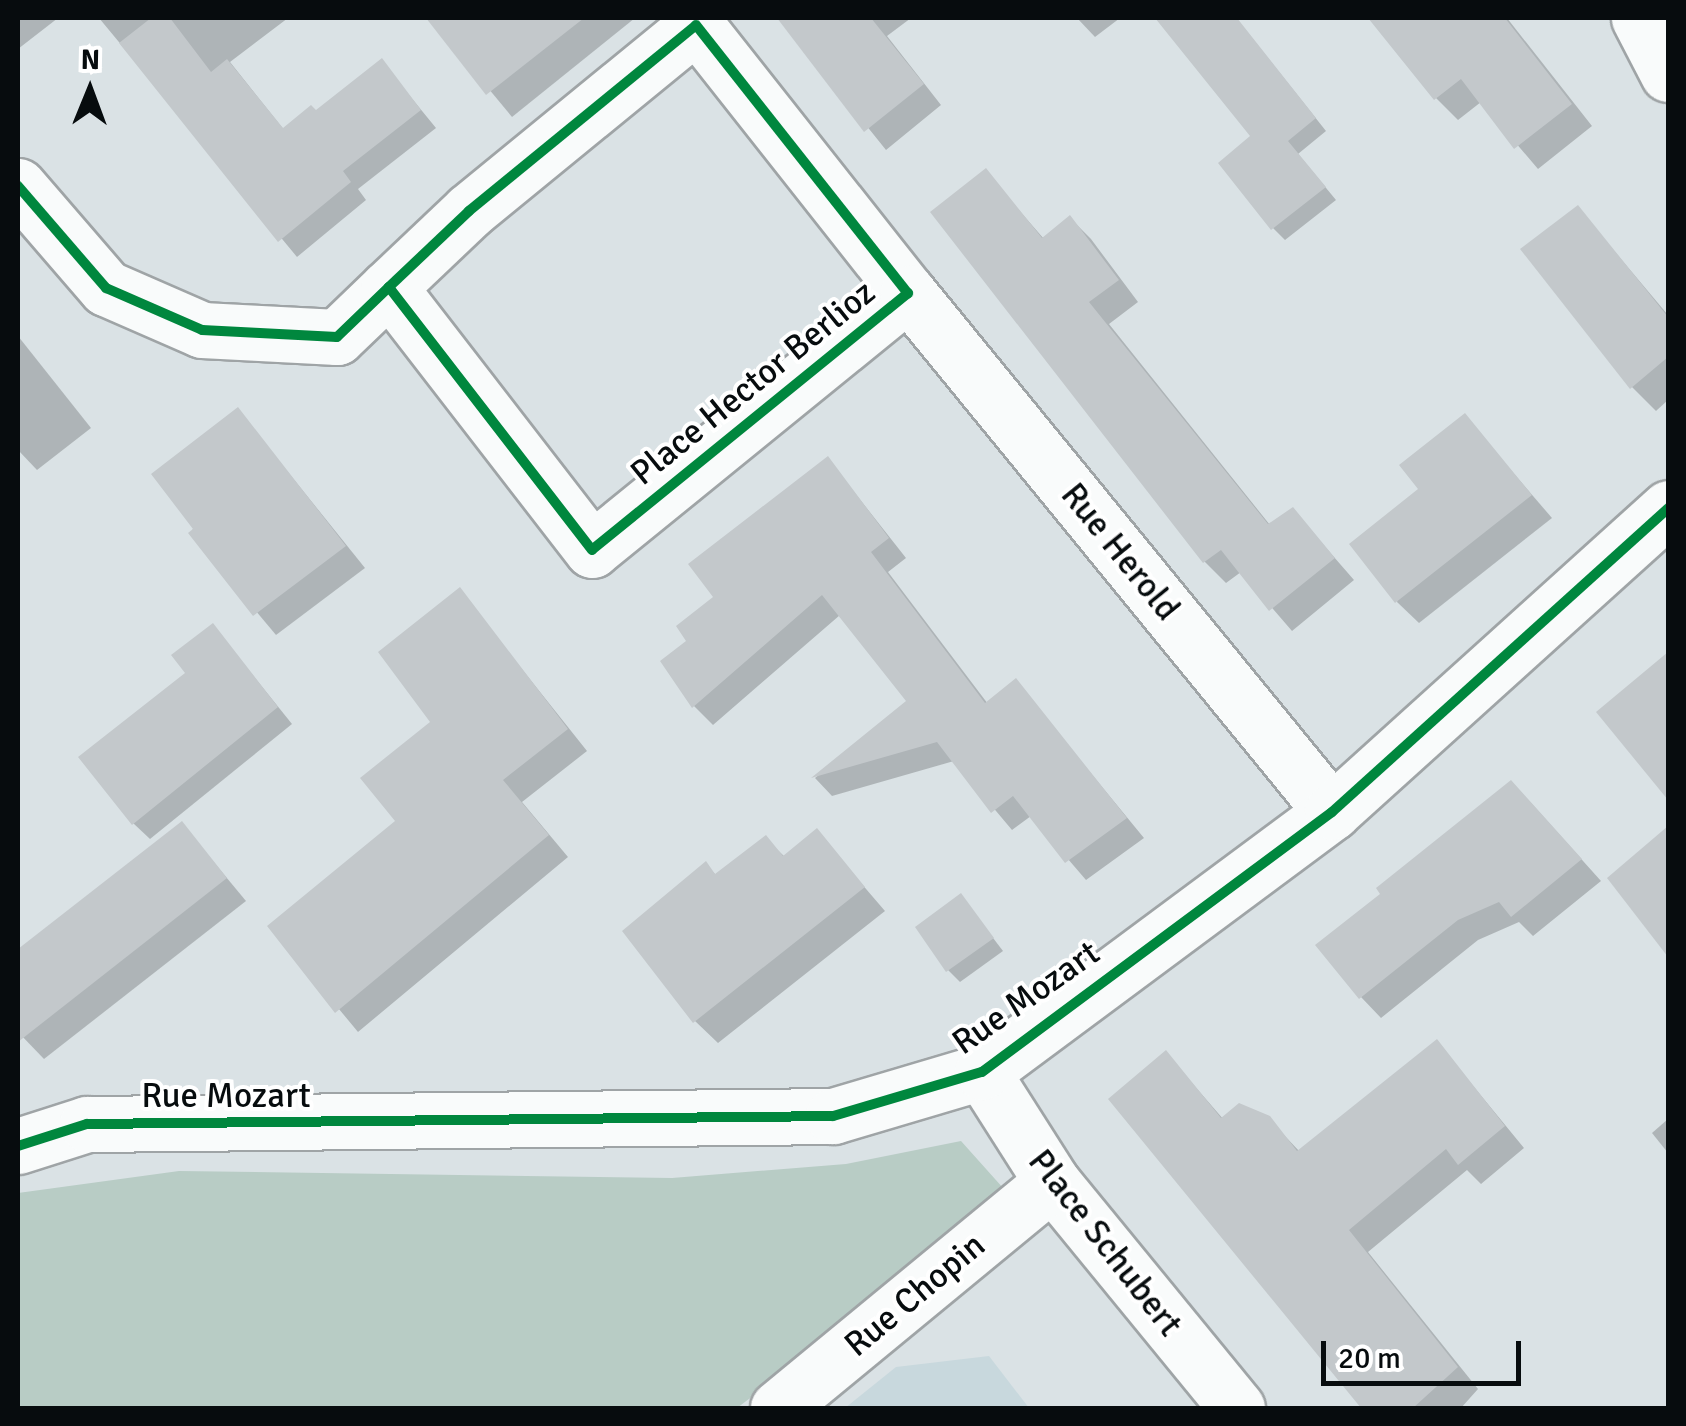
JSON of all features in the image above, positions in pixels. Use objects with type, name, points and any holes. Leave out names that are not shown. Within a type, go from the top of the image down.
[{"type":"street","points":[[1639,18],[1668,74]]},
{"type":"street","name":"Place Hector Berlioz","points":[[696,25],[908,293],[592,550],[389,287],[468,211],[696,25]]},
{"type":"street","points":[[18,186],[106,288],[202,330],[338,337],[389,287]]},
{"type":"street","name":"Rue Herold","points":[[908,293],[1332,812]]},
{"type":"street","name":"Rue Mozart","points":[[18,1146],[86,1124],[833,1116],[982,1072],[1332,812],[1668,508]]},
{"type":"street","name":"Place Schubert","points":[[982,1072],[1052,1182],[1237,1408]]},
{"type":"street","name":"Rue Chopin","points":[[778,1408],[1052,1182]]},
{"type":"shaded area","points":[[989,1356],[1029,1408],[845,1408],[896,1367]]},
{"type":"green space","points":[[961,1141],[1012,1198],[737,1408],[18,1408],[18,1193],[179,1171],[672,1178],[846,1164]]},
{"type":"building","points":[[151,18],[170,18],[211,72],[227,59],[283,128],[311,105],[316,110],[382,58],[421,110],[343,171],[351,182],[278,242],[119,43]]},
{"type":"building","points":[[426,18],[584,18],[486,95]]},
{"type":"building","points":[[777,18],[871,18],[924,84],[864,132]]},
{"type":"building","points":[[1155,18],[1237,18],[1316,118],[1288,141],[1326,187],[1271,230],[1218,163],[1250,136]]},
{"type":"building","points":[[1368,18],[1505,18],[1572,104],[1514,149],[1461,79],[1434,100]]},
{"type":"building","points":[[986,168],[1042,238],[1070,215],[1119,280],[1089,302],[1268,524],[1293,507],[1335,558],[1269,611],[1221,550],[1203,563],[930,212]]},
{"type":"building","points":[[1578,205],[1668,317],[1668,357],[1630,389],[1520,249]]},
{"type":"building","points":[[238,407],[346,546],[253,616],[188,533],[193,529],[151,474]]},
{"type":"building","points":[[1465,413],[1532,495],[1395,603],[1349,544],[1418,489],[1399,465]]},
{"type":"building","points":[[828,456],[889,538],[871,552],[985,703],[1016,678],[1127,818],[1065,863],[1013,796],[991,813],[937,742],[811,778],[906,701],[822,595],[692,708],[660,661],[686,641],[676,626],[713,597],[688,564]]},
{"type":"building","points":[[460,587],[568,729],[503,780],[549,835],[335,1013],[267,926],[395,821],[360,778],[430,722],[378,652]]},
{"type":"building","points":[[213,623],[278,707],[132,825],[78,757],[185,673],[171,655]]},
{"type":"building","points":[[1668,652],[1668,800],[1596,712]]},
{"type":"building","points":[[1511,780],[1582,859],[1511,917],[1499,902],[1458,920],[1359,999],[1315,945],[1380,894],[1376,888]]},
{"type":"building","points":[[182,821],[227,878],[18,1042],[18,949]]},
{"type":"building","points":[[1668,826],[1668,957],[1607,878]]},
{"type":"building","points":[[817,828],[865,887],[693,1023],[622,931],[706,861],[715,874],[766,835],[783,856]]},
{"type":"building","points":[[961,893],[994,938],[946,972],[915,927]]},
{"type":"building","points":[[1437,1039],[1505,1126],[1458,1165],[1446,1149],[1349,1230],[1458,1367],[1413,1408],[1361,1408],[1108,1099],[1166,1050],[1221,1118],[1239,1103],[1270,1116],[1297,1151]]},
{"type":"cycle path","points":[[18,186],[106,288],[202,330],[337,337],[389,287],[469,211],[696,25],[908,293],[592,550],[389,287]]},
{"type":"cycle path","points":[[18,1146],[87,1124],[833,1116],[982,1072],[1332,812],[1668,508]]}]
